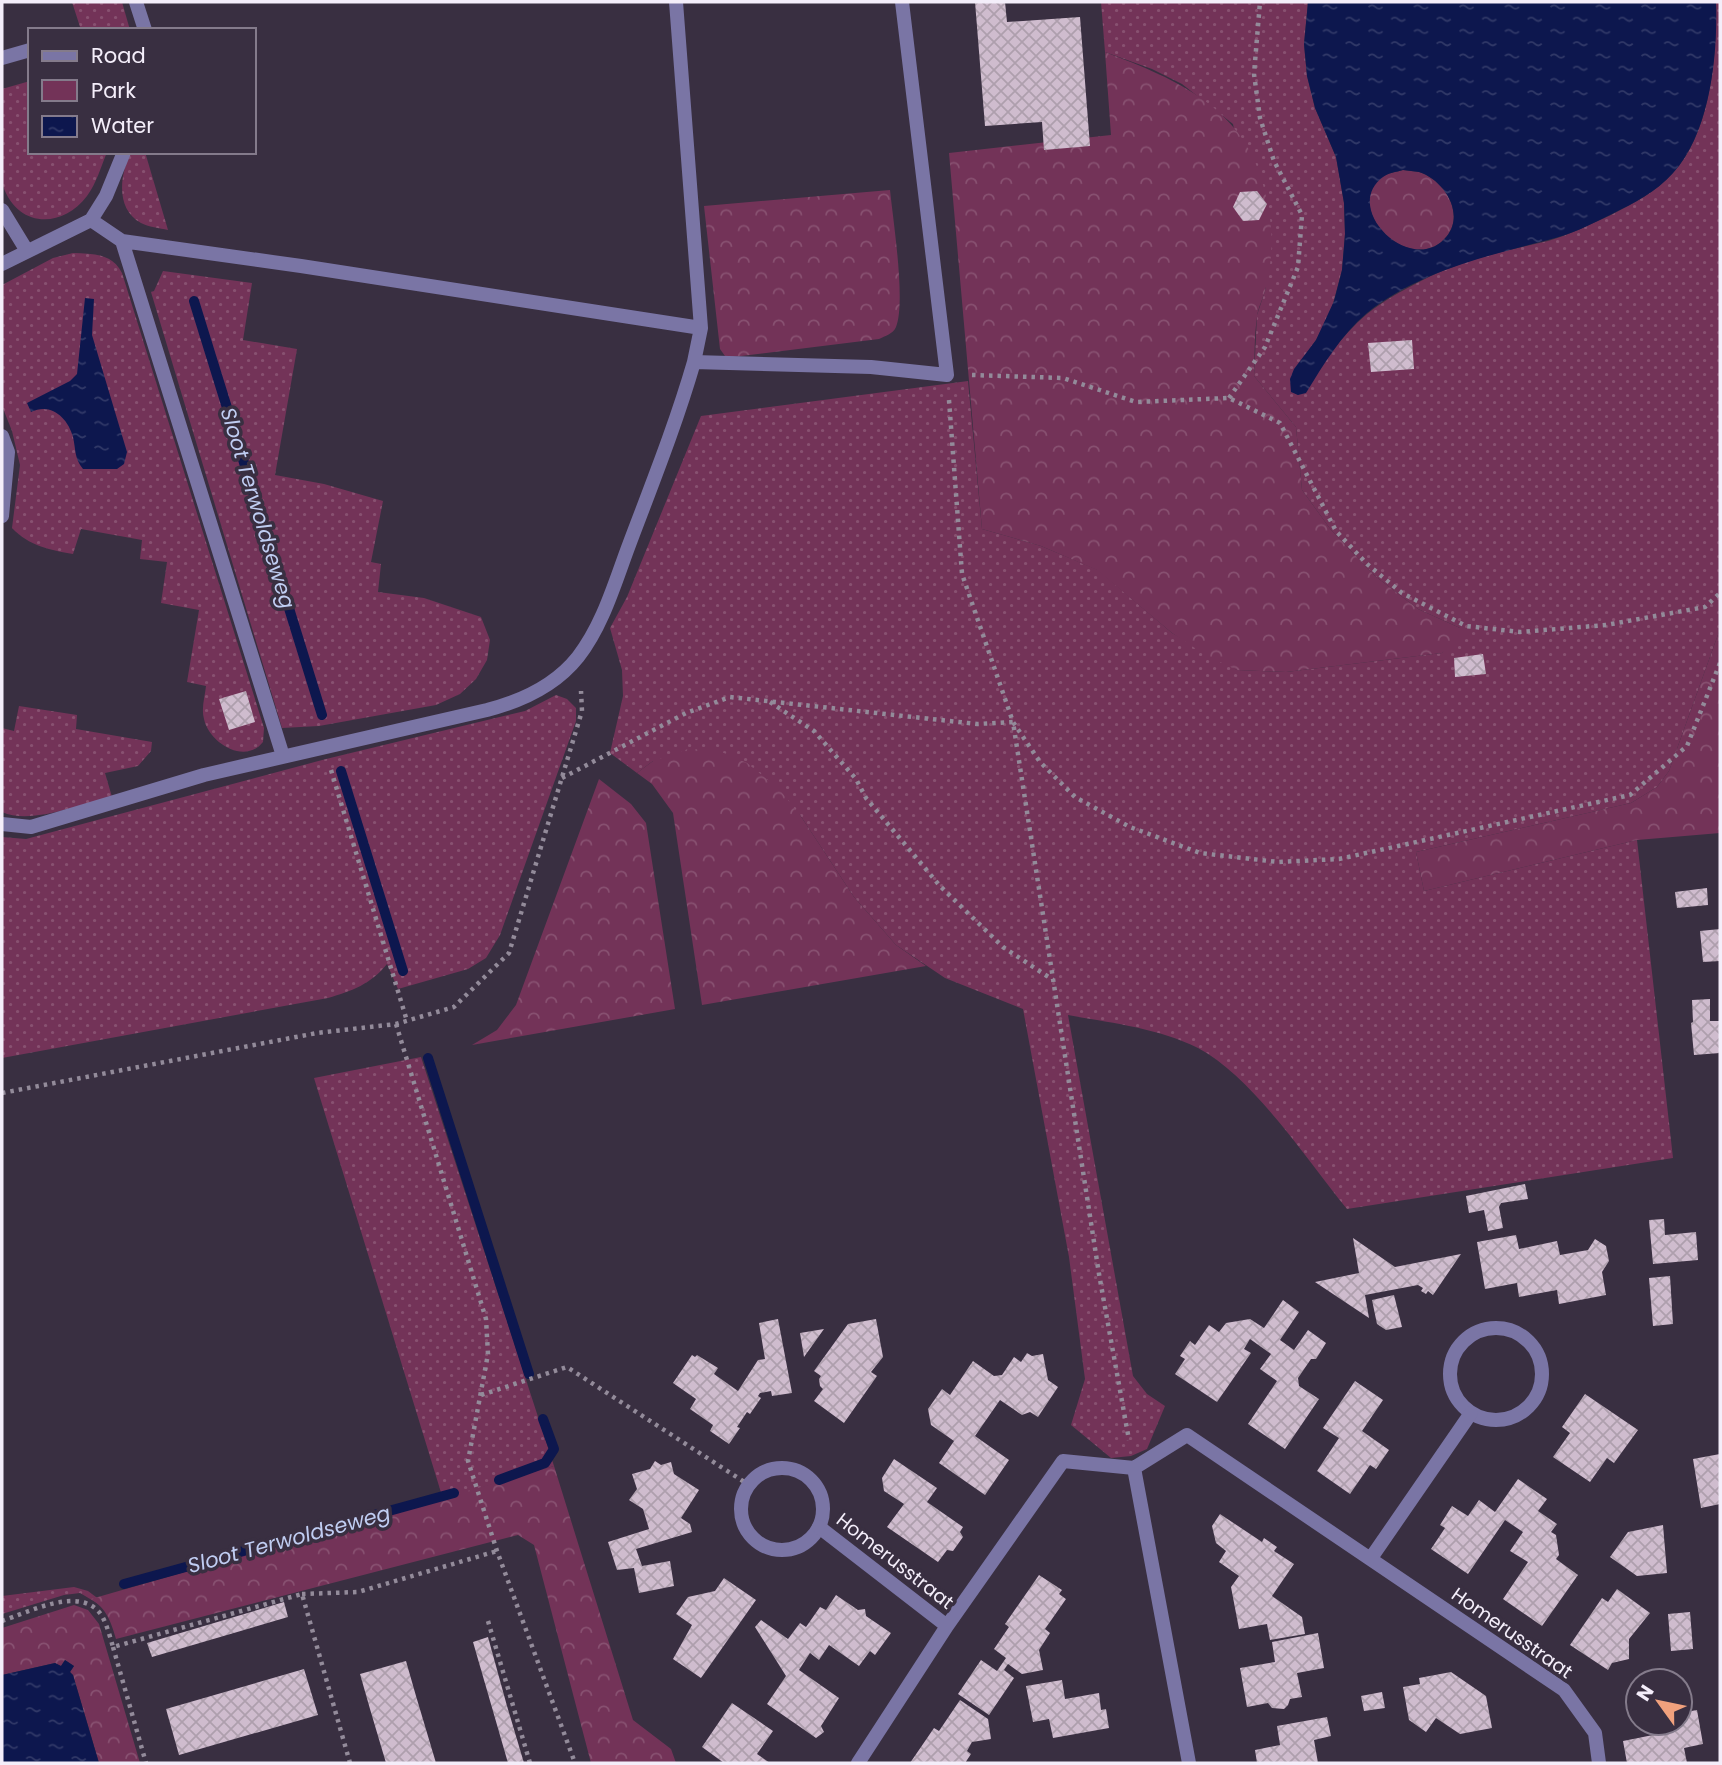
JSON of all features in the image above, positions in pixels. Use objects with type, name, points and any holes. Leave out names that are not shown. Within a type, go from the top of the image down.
[{"type":"street","points":[[136,2],[144,28]]},
{"type":"street","points":[[2,824],[31,827],[204,775],[513,703],[538,692],[578,657],[604,611],[680,410],[701,328],[676,2]]},
{"type":"street","points":[[694,362],[871,367],[947,375],[902,2]]},
{"type":"street","points":[[2,58],[28,51]]},
{"type":"street","points":[[2,264],[91,220],[106,196],[123,154]]},
{"type":"street","points":[[2,210],[27,251]]},
{"type":"street","points":[[91,220],[122,241],[301,265],[701,328]]},
{"type":"street","points":[[122,241],[283,756]]},
{"type":"street","points":[[2,436],[8,452],[2,516]]},
{"type":"street","points":[[1491,1328],[1508,1329],[1524,1337],[1538,1355],[1542,1366],[1542,1382],[1536,1397],[1526,1410],[1512,1418],[1494,1421],[1471,1413],[1453,1393],[1449,1377],[1452,1359],[1461,1344],[1474,1333],[1491,1328]]},
{"type":"street","points":[[1371,1558],[1471,1413]]},
{"type":"street","name":"Homerusstraat","points":[[858,1763],[947,1626],[1063,1461],[1134,1468],[1187,1435],[1564,1690],[1595,1733],[1599,1763]]},
{"type":"street","points":[[1134,1468],[1189,1763]]},
{"type":"street","points":[[775,1469],[799,1472],[817,1488],[822,1500],[823,1514],[819,1527],[810,1539],[797,1548],[782,1551],[766,1548],[753,1539],[744,1526],[741,1511],[743,1496],[756,1477],[775,1469]]},
{"type":"street","name":"Homerusstraat","points":[[819,1527],[947,1626]]},
{"type":"path","points":[[1229,398],[1265,347],[1298,267],[1302,215],[1274,161],[1260,118],[1254,74],[1260,2]]},
{"type":"path","points":[[1134,1468],[1099,1274],[1013,722],[962,574],[947,375],[1063,378],[1136,402],[1229,398],[1280,422],[1336,531],[1367,564],[1402,593],[1466,626],[1520,632],[1606,625],[1705,607],[1720,593]]},
{"type":"path","points":[[2,1093],[317,1033],[396,1024],[454,1007],[509,953],[582,711],[578,657]]},
{"type":"path","points":[[1013,722],[1040,762],[1075,797],[1130,827],[1200,853],[1279,862],[1339,859],[1630,795],[1687,746],[1720,663]]},
{"type":"path","points":[[562,778],[686,713],[730,697],[977,724],[1013,722]]},
{"type":"path","points":[[770,701],[814,731],[856,779],[866,798],[940,886],[1003,947],[1053,980]]},
{"type":"path","points":[[324,747],[407,1021]]},
{"type":"path","points":[[396,1024],[486,1319],[488,1353],[468,1461],[497,1551],[575,1763]]},
{"type":"path","points":[[480,1395],[567,1367],[749,1485]]},
{"type":"path","points":[[113,1647],[302,1594],[358,1592],[497,1551]]},
{"type":"path","points":[[302,1594],[350,1763]]},
{"type":"path","points":[[2,1621],[62,1602],[80,1601],[92,1606],[101,1615],[113,1647],[146,1763]]},
{"type":"path","points":[[488,1621],[530,1763]]},
{"type":"green space","points":[[72,2],[122,2],[129,28],[80,28]]},
{"type":"green space","points":[[1101,2],[1308,2],[1304,44],[1307,76],[1315,108],[1336,157],[1344,203],[1345,234],[1342,270],[1331,311],[1300,363],[1291,391],[1298,395],[1348,332],[1367,314],[1393,296],[1452,267],[1564,236],[1611,215],[1666,180],[1686,156],[1704,115],[1713,69],[1716,2],[1720,2],[1720,629],[1669,771],[1657,787],[1631,803],[1416,852],[1424,891],[1637,840],[1673,1158],[1347,1209],[1259,1099],[1219,1061],[1198,1048],[1167,1036],[1068,1015],[1133,1376],[1147,1394],[1165,1406],[1147,1449],[1131,1456],[1111,1458],[1071,1425],[1085,1379],[1069,1257],[1023,1009],[945,978],[896,945],[854,897],[800,815],[653,761],[637,773],[610,753],[623,696],[622,670],[610,628],[627,597],[701,416],[968,381],[982,529],[1041,546],[1098,570],[1172,633],[1237,670],[1286,672],[1442,653],[1460,628],[1418,609],[1375,576],[1331,530],[1302,490],[1296,427],[1254,376],[1257,315],[1266,288],[1233,124],[1182,84],[1152,69],[1105,52]]},
{"type":"green space","points":[[1105,52],[1183,86],[1205,101],[1225,118],[1256,163],[1270,215],[1272,247],[1269,275],[1256,324],[1254,376],[1296,427],[1302,490],[1331,530],[1375,576],[1418,609],[1460,628],[1471,629],[1442,653],[1286,672],[1237,670],[1207,656],[1172,633],[1097,570],[1041,546],[982,529],[949,153],[1111,135]]},
{"type":"green space","points":[[28,82],[28,154],[106,154],[87,196],[65,215],[53,219],[29,216],[18,210],[10,200],[1,176],[2,89]]},
{"type":"green space","points":[[130,154],[146,154],[168,230],[141,223],[127,209],[122,180]]},
{"type":"green space","points":[[1403,170],[1419,172],[1436,182],[1444,190],[1453,208],[1452,227],[1447,236],[1433,247],[1417,249],[1400,245],[1386,235],[1375,221],[1370,206],[1371,190],[1382,177]]},
{"type":"green space","points":[[890,190],[900,299],[899,315],[893,331],[879,339],[725,356],[720,349],[704,206]]},
{"type":"green space","points":[[73,253],[95,254],[107,258],[118,266],[122,273],[264,728],[263,742],[256,749],[238,751],[229,748],[220,743],[207,728],[203,711],[206,686],[187,682],[199,610],[161,603],[167,562],[140,559],[142,540],[81,529],[73,554],[33,543],[12,528],[20,465],[12,431],[2,406],[2,285],[53,258]]},
{"type":"green space","points":[[163,271],[252,283],[243,340],[297,349],[275,475],[324,484],[383,501],[371,562],[381,564],[378,592],[424,598],[481,617],[490,640],[487,660],[476,679],[460,694],[436,705],[319,726],[282,728],[151,292],[154,291]]},
{"type":"green space","points":[[1720,629],[1720,833],[1637,840],[1424,891],[1416,852],[1631,803],[1657,787],[1669,771]]},
{"type":"green space","points":[[556,695],[567,699],[576,708],[576,721],[500,935],[486,958],[468,969],[398,989],[387,964],[360,986],[328,998],[2,1058],[2,837],[26,839],[326,759],[525,711]]},
{"type":"green space","points":[[19,706],[77,715],[76,729],[152,742],[151,751],[138,766],[105,773],[112,797],[41,815],[2,812],[2,728],[14,731]]},
{"type":"green space","points":[[688,749],[717,750],[747,763],[779,789],[800,815],[854,897],[896,945],[926,966],[702,1005],[673,813],[652,784],[637,773],[653,761]]},
{"type":"green space","points":[[599,779],[631,804],[646,823],[675,1009],[472,1045],[497,1030],[516,1005]]},
{"type":"green space","points":[[421,1057],[554,1466],[443,1499],[314,1078]]},
{"type":"green space","points":[[554,1466],[633,1720],[671,1749],[676,1763],[591,1763],[534,1545],[518,1535],[116,1639],[105,1612],[91,1599]]},
{"type":"green space","points":[[74,1587],[88,1591],[104,1603],[102,1606],[80,1593],[64,1595],[2,1614],[2,1596]]},
{"type":"green space","points":[[74,1605],[88,1610],[99,1624],[140,1763],[99,1763],[70,1672],[74,1666],[65,1660],[61,1666],[55,1663],[2,1675],[2,1628]]},
{"type":"water","points":[[1308,2],[1716,2],[1713,69],[1703,115],[1686,156],[1666,180],[1636,201],[1581,229],[1453,267],[1387,299],[1367,313],[1349,331],[1306,393],[1298,395],[1291,392],[1290,379],[1294,369],[1316,340],[1334,301],[1342,270],[1345,234],[1344,203],[1336,157],[1315,108],[1307,76],[1304,44]],"holes":[[[1403,170],[1419,172],[1436,182],[1444,190],[1453,208],[1452,227],[1447,236],[1433,247],[1417,249],[1400,245],[1386,235],[1375,221],[1370,206],[1372,190],[1383,177]]]},
{"type":"water","points":[[85,298],[94,299],[92,335],[127,452],[124,464],[117,469],[83,469],[77,457],[71,430],[63,418],[45,409],[31,412],[27,403],[70,381],[77,374]]},
{"type":"water","points":[[65,1660],[74,1666],[70,1672],[99,1763],[2,1763],[2,1675],[55,1663],[61,1666]]},
{"type":"building","points":[[975,2],[1005,2],[1007,22],[1080,17],[1090,146],[1044,150],[1042,122],[985,126]]},
{"type":"building","points":[[1257,191],[1267,204],[1259,220],[1243,221],[1233,207],[1240,192]]},
{"type":"building","points":[[1412,340],[1414,369],[1371,372],[1368,343]]},
{"type":"building","points":[[1483,654],[1486,674],[1455,677],[1454,658]]},
{"type":"building","points":[[246,691],[255,722],[229,730],[219,699]]},
{"type":"building","points":[[1707,888],[1708,905],[1677,908],[1675,892]]},
{"type":"building","points":[[1720,929],[1720,961],[1703,962],[1700,931]]},
{"type":"building","points":[[1710,999],[1710,1021],[1720,1021],[1720,1053],[1694,1055],[1692,1000]]},
{"type":"building","points":[[1525,1184],[1528,1199],[1501,1203],[1499,1207],[1503,1228],[1488,1231],[1484,1210],[1469,1213],[1466,1196]]},
{"type":"building","points":[[1664,1219],[1665,1235],[1696,1232],[1698,1260],[1653,1264],[1649,1220]]},
{"type":"building","points":[[1516,1235],[1519,1249],[1557,1241],[1560,1255],[1588,1250],[1595,1239],[1606,1246],[1609,1261],[1602,1272],[1606,1295],[1559,1304],[1557,1290],[1519,1297],[1517,1283],[1485,1289],[1477,1242]]},
{"type":"building","points":[[1353,1238],[1395,1267],[1461,1254],[1433,1295],[1428,1291],[1426,1294],[1421,1291],[1423,1288],[1418,1285],[1365,1295],[1369,1318],[1315,1282],[1359,1273]]},
{"type":"building","points":[[1670,1276],[1673,1324],[1653,1326],[1649,1278]]},
{"type":"building","points":[[1394,1295],[1402,1327],[1386,1330],[1377,1324],[1372,1300]]},
{"type":"building","points":[[1283,1300],[1299,1312],[1280,1340],[1294,1350],[1308,1330],[1326,1343],[1316,1359],[1311,1359],[1298,1378],[1299,1386],[1319,1399],[1285,1449],[1248,1424],[1277,1381],[1260,1369],[1271,1354],[1250,1339],[1244,1349],[1251,1353],[1217,1402],[1175,1374],[1185,1359],[1180,1356],[1190,1341],[1195,1345],[1209,1325],[1219,1332],[1226,1323],[1250,1319],[1264,1328]]},
{"type":"building","points":[[778,1319],[792,1393],[772,1396],[771,1391],[760,1393],[758,1396],[761,1398],[750,1414],[747,1412],[729,1444],[710,1431],[713,1425],[690,1409],[696,1399],[673,1383],[692,1355],[697,1355],[718,1368],[714,1374],[738,1391],[758,1360],[765,1359],[759,1323]]},
{"type":"building","points":[[876,1319],[883,1357],[871,1372],[877,1376],[844,1423],[814,1401],[823,1389],[820,1386],[821,1376],[814,1371],[848,1324]]},
{"type":"building","points":[[824,1329],[804,1357],[800,1333]]},
{"type":"building","points":[[1027,1353],[1032,1356],[1043,1354],[1048,1380],[1058,1387],[1038,1417],[1030,1412],[1022,1415],[1000,1400],[975,1436],[1009,1460],[985,1495],[939,1463],[954,1441],[931,1425],[928,1409],[942,1389],[950,1395],[973,1361],[994,1376],[1002,1375],[1014,1357],[1021,1362]]},
{"type":"building","points":[[1355,1381],[1383,1400],[1362,1431],[1389,1450],[1376,1469],[1370,1465],[1350,1494],[1317,1471],[1339,1438],[1323,1428]]},
{"type":"building","points":[[1585,1394],[1638,1430],[1614,1463],[1607,1458],[1590,1482],[1553,1457],[1570,1433],[1562,1427]]},
{"type":"building","points":[[1720,1454],[1720,1504],[1701,1508],[1693,1459]]},
{"type":"building","points":[[894,1459],[937,1488],[927,1502],[963,1527],[960,1532],[963,1537],[953,1551],[947,1550],[938,1562],[887,1527],[904,1504],[884,1491],[882,1478]]},
{"type":"building","points":[[655,1461],[661,1465],[671,1462],[674,1474],[699,1490],[681,1518],[690,1524],[692,1532],[636,1549],[642,1566],[670,1561],[674,1586],[639,1593],[634,1568],[617,1570],[608,1542],[649,1529],[643,1509],[629,1500],[637,1489],[632,1474],[650,1469]]},
{"type":"building","points":[[1518,1479],[1547,1499],[1538,1511],[1557,1524],[1551,1532],[1556,1535],[1559,1555],[1556,1559],[1578,1575],[1542,1626],[1503,1599],[1528,1562],[1510,1551],[1523,1532],[1505,1520],[1468,1574],[1431,1549],[1445,1528],[1440,1525],[1452,1506],[1468,1516],[1479,1500],[1495,1512]]},
{"type":"building","points":[[1220,1514],[1262,1542],[1264,1538],[1277,1547],[1274,1551],[1294,1564],[1272,1596],[1302,1617],[1305,1634],[1270,1640],[1267,1624],[1239,1629],[1231,1587],[1239,1576],[1219,1562],[1226,1551],[1216,1543],[1212,1526]]},
{"type":"building","points":[[1663,1525],[1667,1573],[1637,1576],[1610,1557],[1628,1532]]},
{"type":"building","points":[[1039,1575],[1062,1590],[1059,1594],[1066,1599],[1045,1629],[1050,1633],[1039,1650],[1043,1670],[1022,1674],[1008,1664],[1004,1670],[1014,1678],[989,1715],[958,1694],[981,1660],[997,1671],[1006,1658],[994,1649],[1009,1627],[1005,1624]]},
{"type":"building","points":[[724,1578],[756,1600],[701,1678],[673,1659],[692,1625],[676,1614],[688,1597],[715,1591]]},
{"type":"building","points":[[1617,1589],[1650,1613],[1629,1639],[1629,1659],[1612,1663],[1608,1670],[1570,1645],[1602,1598],[1608,1602]]},
{"type":"building","points":[[836,1595],[858,1610],[865,1609],[866,1616],[891,1633],[875,1655],[870,1651],[859,1666],[829,1645],[819,1660],[810,1653],[799,1670],[839,1698],[821,1726],[824,1732],[816,1738],[767,1704],[786,1676],[755,1627],[761,1620],[788,1639],[800,1623],[806,1627],[820,1607],[826,1610]]},
{"type":"building","points":[[284,1602],[288,1617],[152,1657],[147,1643]]},
{"type":"building","points":[[1690,1612],[1693,1649],[1671,1651],[1668,1614]]},
{"type":"building","points":[[1318,1633],[1324,1668],[1297,1673],[1302,1697],[1290,1699],[1284,1709],[1272,1708],[1268,1703],[1247,1707],[1240,1668],[1275,1662],[1272,1642]]},
{"type":"building","points":[[488,1637],[524,1763],[508,1763],[473,1642]]},
{"type":"building","points":[[406,1661],[436,1763],[386,1763],[370,1709],[360,1674]]},
{"type":"building","points":[[304,1669],[318,1715],[179,1755],[166,1709]]},
{"type":"building","points":[[1451,1672],[1486,1696],[1492,1728],[1460,1734],[1436,1718],[1426,1732],[1409,1720],[1403,1687],[1420,1684],[1419,1678]]},
{"type":"building","points":[[1062,1680],[1065,1699],[1099,1693],[1101,1710],[1106,1709],[1109,1728],[1053,1738],[1049,1719],[1033,1722],[1026,1686]]},
{"type":"building","points":[[1382,1692],[1385,1708],[1364,1711],[1361,1696]]},
{"type":"building","points":[[960,1700],[988,1719],[991,1739],[972,1742],[967,1751],[971,1754],[965,1763],[910,1763],[934,1728],[939,1731]]},
{"type":"building","points":[[732,1703],[773,1731],[757,1754],[770,1763],[724,1763],[702,1747]]},
{"type":"building","points":[[1697,1710],[1703,1744],[1684,1748],[1687,1763],[1627,1763],[1623,1741],[1643,1737],[1694,1737],[1694,1711]]},
{"type":"building","points":[[1327,1717],[1331,1736],[1314,1740],[1318,1763],[1257,1763],[1255,1750],[1280,1745],[1277,1726]]},
{"type":"waterway","name":"Sloot Terwoldseweg","points":[[194,301],[322,715]]},
{"type":"waterway","name":"Sloot Terwoldseweg","points":[[341,771],[403,971]]},
{"type":"waterway","name":"Sloot Terwoldseweg","points":[[428,1058],[529,1374]]},
{"type":"waterway","name":"Sloot Terwoldseweg","points":[[499,1480],[545,1463],[554,1449],[543,1419]]},
{"type":"waterway","name":"Sloot Terwoldseweg","points":[[124,1584],[454,1493]]}]
